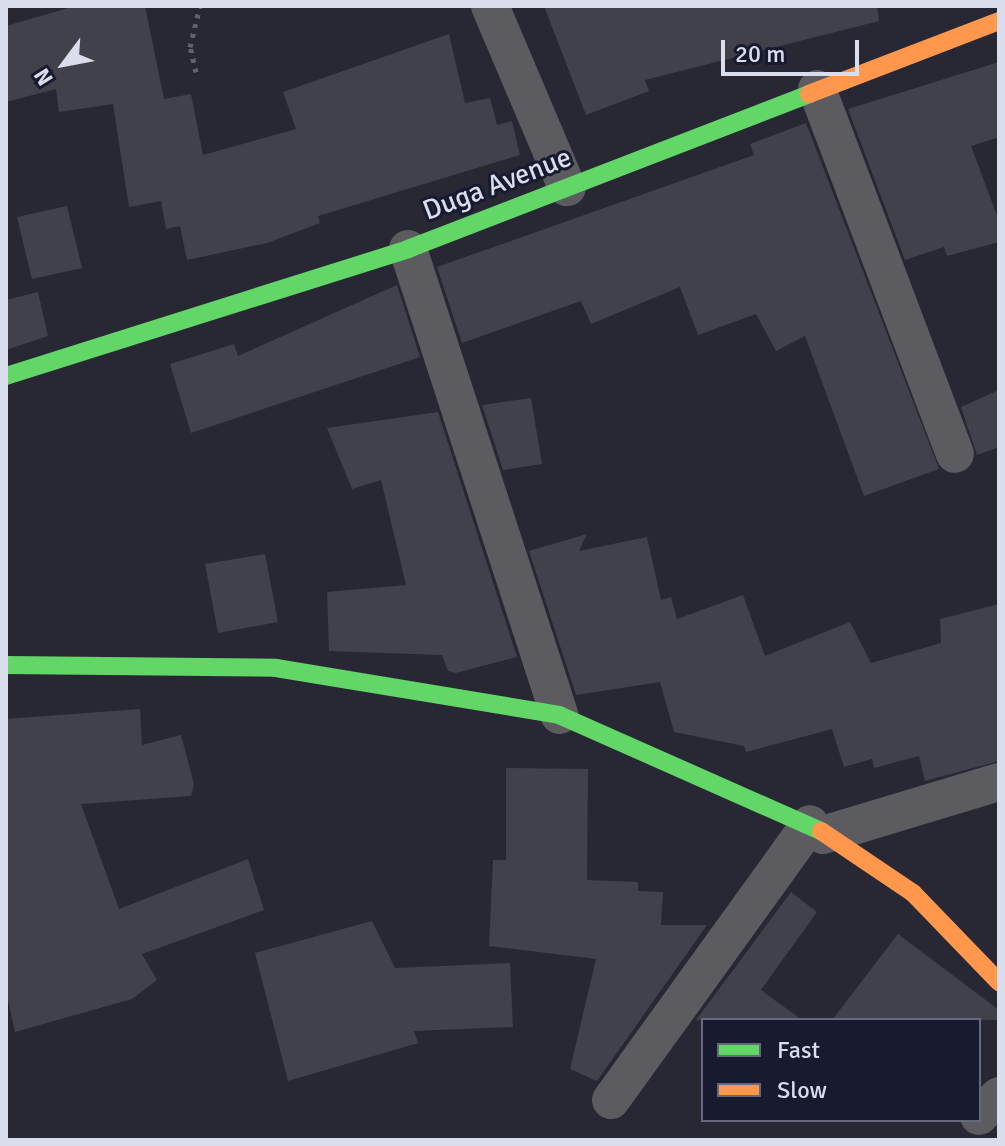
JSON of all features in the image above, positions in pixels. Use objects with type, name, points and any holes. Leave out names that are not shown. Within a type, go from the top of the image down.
[{"type":"street","points":[[490,6],[567,187]]},
{"type":"street","name":"Duga Avenue","points":[[6,376],[408,249],[999,21]]},
{"type":"street","points":[[817,89],[955,454]]},
{"type":"street","points":[[408,249],[559,715]]},
{"type":"street","points":[[6,665],[276,668],[559,715],[817,830],[913,893],[999,982]]},
{"type":"street","points":[[611,1100],[817,830],[999,782]]},
{"type":"street","points":[[981,1114],[999,1096]]},
{"type":"path","points":[[196,72],[190,47],[200,6]]},
{"type":"building","points":[[75,6],[145,6],[164,99],[191,94],[203,155],[296,129],[283,92],[449,34],[465,103],[490,98],[497,125],[512,121],[520,155],[318,216],[320,223],[267,243],[187,260],[180,226],[166,229],[161,201],[129,207],[113,104],[59,112],[56,89],[6,102],[6,26]]},
{"type":"building","points":[[544,6],[877,6],[879,21],[645,80],[649,91],[586,115]]},
{"type":"building","points":[[999,62],[999,137],[971,146],[999,221],[999,242],[947,256],[944,247],[905,260],[848,109]]},
{"type":"building","points":[[806,123],[939,469],[864,496],[805,336],[776,351],[756,314],[698,335],[680,287],[591,324],[581,301],[462,343],[437,267],[754,155],[750,144]]},
{"type":"building","points":[[67,206],[82,268],[32,279],[17,217]]},
{"type":"building","points":[[397,285],[420,357],[191,433],[170,364],[234,344],[238,356]]},
{"type":"building","points":[[38,292],[48,336],[6,350],[6,300]]},
{"type":"building","points":[[999,390],[999,447],[977,455],[961,407]]},
{"type":"building","points":[[531,398],[542,464],[503,470],[482,405]]},
{"type":"building","points":[[438,412],[517,657],[456,673],[448,671],[442,655],[329,651],[327,592],[406,585],[381,480],[352,489],[327,428]]},
{"type":"building","points":[[587,534],[579,551],[647,537],[661,600],[671,597],[677,619],[743,595],[765,656],[850,622],[871,663],[941,643],[940,619],[999,604],[999,761],[925,781],[919,756],[874,768],[872,759],[844,767],[832,729],[746,752],[744,746],[674,732],[660,682],[576,695],[529,551]]},
{"type":"building","points":[[265,554],[278,622],[218,633],[205,564]]},
{"type":"building","points":[[140,709],[142,745],[181,735],[194,784],[191,796],[81,804],[119,909],[248,859],[264,910],[142,954],[157,980],[132,999],[15,1032],[6,992],[6,719]]},
{"type":"building","points":[[506,768],[588,769],[587,880],[638,882],[638,891],[663,892],[661,925],[707,925],[597,1081],[570,1069],[596,959],[489,946],[493,860],[506,860]]},
{"type":"building","points":[[791,892],[817,912],[761,990],[799,1018],[696,1020]]},
{"type":"building","points":[[372,921],[395,968],[510,963],[513,1027],[414,1031],[418,1043],[288,1081],[255,953]]},
{"type":"building","points":[[898,934],[999,1010],[999,1020],[834,1018]]},
{"type":"traffic: fast","points":[[6,376],[408,249],[809,94]]},
{"type":"traffic: fast","points":[[6,665],[276,668],[559,715],[821,831]]},
{"type":"traffic: slow","points":[[809,94],[999,21]]},
{"type":"traffic: slow","points":[[821,831],[913,893],[999,982]]}]
